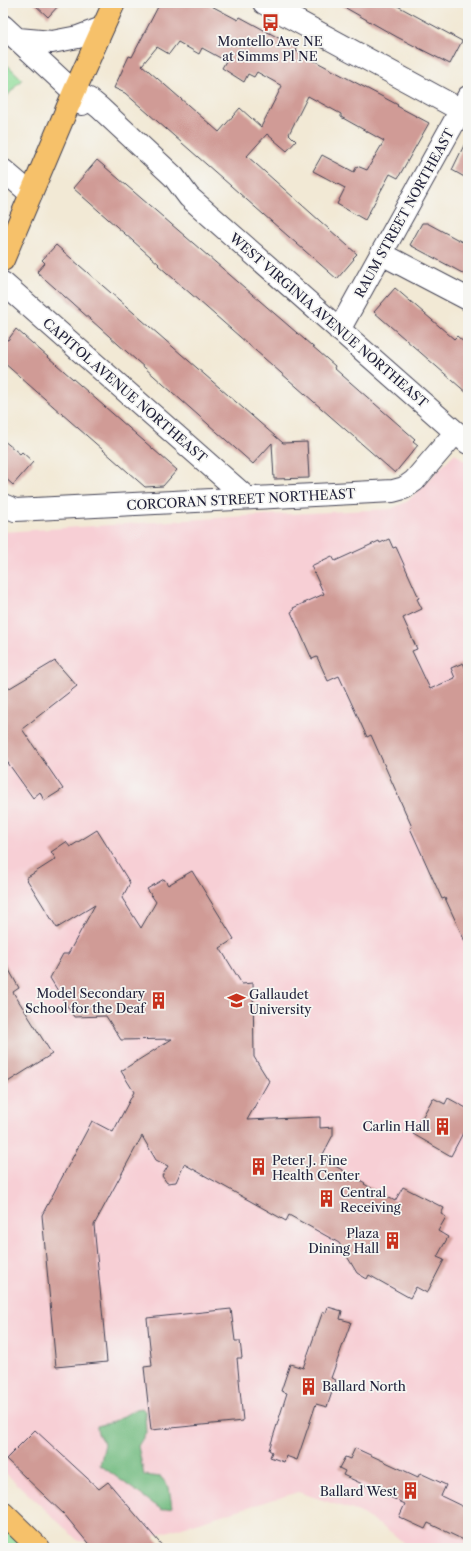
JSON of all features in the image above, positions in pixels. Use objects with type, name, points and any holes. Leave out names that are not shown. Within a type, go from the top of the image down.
[{"type":"main road","points":[[3,260],[74,92],[114,3]]},
{"type":"main road","points":[[3,1512],[40,1548]]},
{"type":"street","points":[[264,3],[296,11],[466,107]]},
{"type":"street","points":[[10,33],[52,42],[78,37],[102,28]]},
{"type":"street","name":"WEST VIRGINIA AVENUE NORTHEAST","points":[[10,33],[74,92],[89,99],[107,114],[174,177],[190,197],[462,437]]},
{"type":"street","name":"RAUM STREET NORTHEAST","points":[[339,330],[382,254],[414,193],[466,107]]},
{"type":"street","points":[[3,170],[31,194]]},
{"type":"street","points":[[382,254],[468,299]]},
{"type":"street","name":"CAPITOL AVENUE NORTHEAST","points":[[3,283],[247,498]]},
{"type":"street","name":"CORCORAN STREET NORTHEAST","points":[[3,505],[15,510],[398,490],[414,481],[462,437]]},
{"type":"shaded area","name":"Gallaudet University","points":[[455,453],[468,464],[468,1548],[409,1548],[391,1532],[359,1512],[298,1492],[126,1544],[78,1541],[3,1471],[3,532],[247,516],[391,509],[408,501]]},
{"type":"green space","points":[[3,61],[22,79],[3,101]]},
{"type":"green space","points":[[142,1408],[145,1411],[146,1433],[138,1446],[144,1475],[161,1477],[169,1487],[172,1507],[162,1510],[100,1465],[105,1444],[99,1436],[97,1426],[113,1422],[136,1409]]},
{"type":"green space","points":[[3,1527],[27,1548],[3,1548]]},
{"type":"building","points":[[33,3],[61,3],[48,17]]},
{"type":"building","points":[[160,3],[206,3],[238,20],[240,17],[297,48],[296,51],[429,123],[398,178],[390,174],[365,220],[337,204],[345,188],[313,171],[322,155],[354,172],[357,166],[367,170],[384,141],[341,117],[341,114],[308,96],[289,134],[296,141],[287,151],[267,134],[247,156],[357,254],[337,279],[125,93],[114,88],[129,56],[132,57]],"holes":[[[178,42],[199,54],[202,48],[226,61],[222,68],[244,82],[248,74],[254,77],[257,72],[282,86],[261,127],[240,108],[219,132],[142,65],[157,47],[169,54]]]},
{"type":"building","points":[[337,3],[392,3],[462,41],[450,64],[397,37]]},
{"type":"building","points":[[468,137],[468,179],[452,170]]},
{"type":"building","points":[[97,160],[335,366],[334,368],[415,439],[413,441],[418,445],[395,473],[158,265],[159,264],[73,188]]},
{"type":"building","points":[[422,223],[427,223],[468,245],[468,276],[410,245]]},
{"type":"building","points":[[56,245],[283,443],[307,442],[309,478],[274,479],[272,443],[253,464],[37,272],[45,263],[42,260]]},
{"type":"building","points":[[395,288],[454,339],[457,336],[468,346],[468,394],[374,312]]},
{"type":"building","points":[[16,329],[177,470],[163,486],[145,487],[3,362],[3,345],[5,339],[8,340]]},
{"type":"building","points":[[3,440],[20,454],[22,452],[33,462],[13,485],[3,476]]},
{"type":"building","points":[[389,539],[393,548],[396,547],[419,598],[417,599],[422,609],[403,618],[417,649],[412,651],[430,689],[455,678],[451,668],[463,663],[468,673],[468,948],[445,898],[442,899],[371,735],[367,737],[339,676],[328,681],[317,657],[312,659],[291,612],[294,610],[293,608],[324,594],[311,566],[332,556],[335,561],[379,541],[380,543]]},
{"type":"building","points":[[55,661],[77,686],[22,729],[63,789],[44,801],[40,792],[33,798],[3,756],[3,692]]},
{"type":"building","points":[[97,830],[130,883],[122,898],[141,928],[156,902],[147,889],[164,879],[168,885],[192,871],[234,939],[220,948],[242,984],[253,983],[254,1057],[269,1081],[247,1120],[320,1117],[320,1128],[333,1127],[333,1135],[321,1158],[395,1201],[403,1187],[444,1208],[441,1214],[446,1217],[438,1231],[448,1237],[437,1257],[444,1260],[427,1293],[416,1287],[410,1298],[369,1275],[367,1279],[357,1273],[339,1243],[289,1215],[286,1221],[184,1164],[176,1182],[167,1183],[162,1176],[168,1166],[156,1160],[142,1136],[94,1225],[107,1362],[56,1367],[42,1215],[92,1121],[113,1132],[134,1092],[121,1071],[172,1039],[121,1040],[106,1016],[74,1017],[50,978],[63,954],[68,954],[95,905],[57,928],[26,878],[56,859],[51,852],[66,842],[70,847]]},
{"type":"building","points":[[3,959],[19,988],[13,992],[52,1054],[3,1085]]},
{"type":"building","name":"Carlin Hall","points":[[433,1098],[445,1104],[448,1098],[468,1109],[468,1136],[463,1133],[451,1156],[413,1134]]},
{"type":"building","name":"Ballard North","points":[[328,1307],[342,1311],[340,1319],[351,1322],[331,1378],[336,1380],[327,1407],[316,1404],[297,1460],[286,1456],[284,1462],[270,1457],[272,1452],[269,1450],[287,1393],[281,1391],[290,1364],[303,1368],[323,1311],[326,1313]]},
{"type":"building","points":[[231,1309],[235,1341],[240,1341],[242,1358],[237,1358],[243,1421],[151,1430],[144,1367],[152,1366],[147,1318]]},
{"type":"building","points":[[35,1430],[99,1489],[108,1482],[164,1548],[92,1548],[64,1514],[6,1459]]},
{"type":"building","name":"Ballard West","points":[[355,1448],[418,1477],[420,1473],[446,1485],[441,1496],[468,1509],[468,1542],[428,1523],[425,1529],[399,1517],[405,1504],[343,1475],[345,1471],[339,1468],[345,1457],[350,1459]]},
{"type":"place","name":"Montello Ave NE at Simms Pl NE","points":[[270,22]]},
{"type":"place","name":"Model Secondary School for the Deaf","points":[[158,1000]]},
{"type":"place","name":"Gallaudet University","points":[[236,1001]]},
{"type":"place","name":"Carlin Hall","points":[[443,1126]]},
{"type":"place","name":"Peter J. Fine Health Center","points":[[259,1167]]},
{"type":"place","name":"Central Receiving","points":[[327,1199]]},
{"type":"place","name":"Plaza Dining Hall","points":[[392,1240]]},
{"type":"place","name":"Ballard North","points":[[309,1386]]},
{"type":"place","name":"Ballard West","points":[[410,1491]]}]
